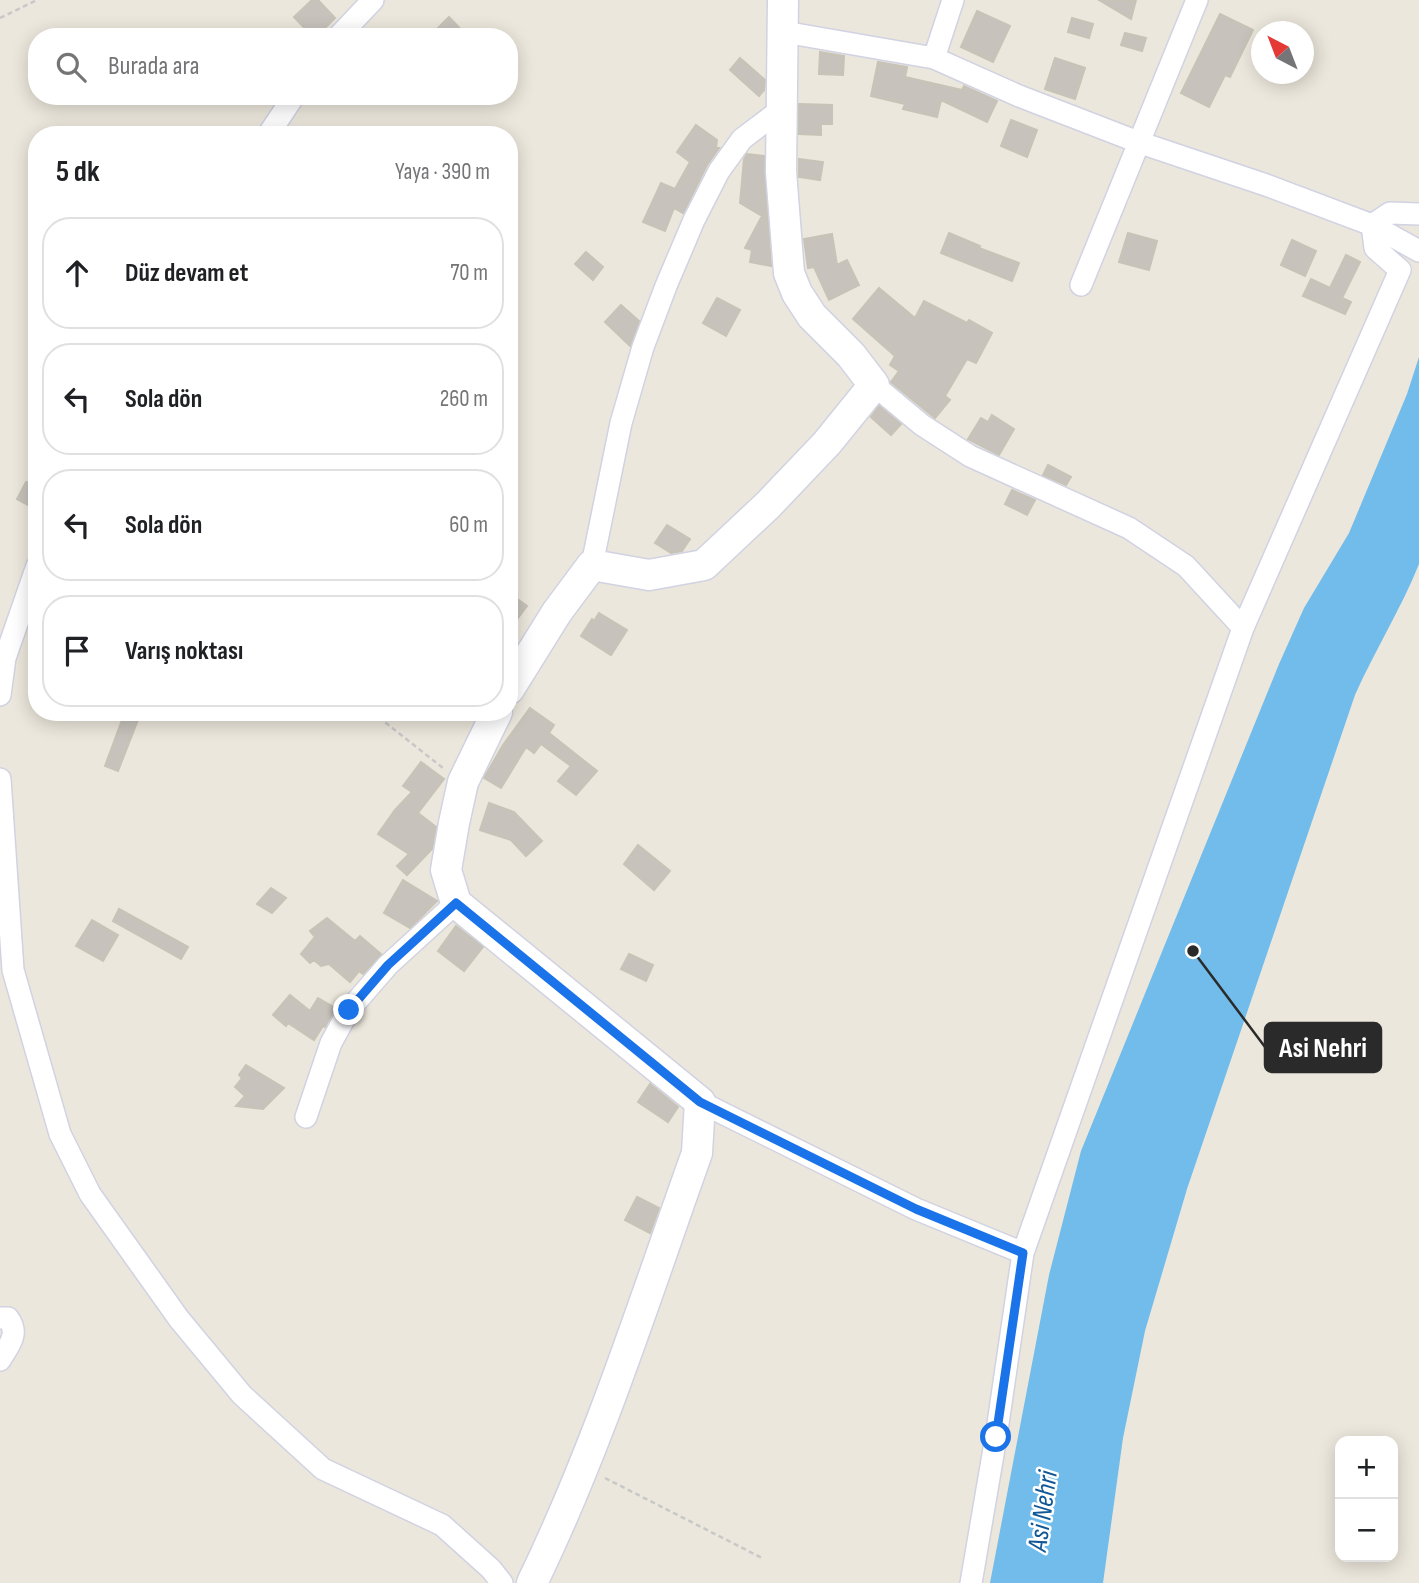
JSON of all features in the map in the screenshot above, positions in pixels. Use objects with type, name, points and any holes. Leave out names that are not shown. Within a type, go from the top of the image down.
[{"type":"street","points":[[347,28],[373,0]]},
{"type":"street","points":[[783,0],[781,173],[789,273],[797,293],[812,316],[851,355],[874,385],[922,425],[970,456],[1129,528],[1186,566],[1243,628]]},
{"type":"street","points":[[934,58],[953,0]]},
{"type":"street","points":[[1081,285],[1197,0]]},
{"type":"street","points":[[784,32],[934,58],[1019,96],[1138,142],[1266,185],[1372,225],[1419,251]]},
{"type":"street","points":[[274,126],[289,105]]},
{"type":"street","points":[[518,674],[557,611],[592,565],[621,423],[643,346],[694,220],[719,172],[742,139],[783,108]]},
{"type":"street","points":[[1372,225],[1390,214],[1419,214]]},
{"type":"street","points":[[971,1583],[1023,1253],[1243,628],[1401,270],[1375,248],[1372,225]]},
{"type":"street","points":[[592,565],[649,575],[704,565],[768,505],[827,443],[874,385]]},
{"type":"street","points":[[0,695],[5,658],[28,592]]},
{"type":"street","points":[[493,721],[463,782],[446,870],[456,903],[700,1102],[916,1209],[1023,1253]]},
{"type":"street","points":[[0,779],[13,970],[60,1134],[90,1194],[179,1319],[242,1395],[323,1469],[442,1525],[491,1569],[502,1583]]},
{"type":"street","points":[[306,1117],[331,1043],[349,1010],[388,965],[456,903]]},
{"type":"street","points":[[532,1583],[556,1535],[584,1467],[696,1153],[700,1102]]},
{"type":"street","points":[[0,1318],[8,1318],[14,1326],[15,1335],[0,1360]]},
{"type":"path","points":[[0,18],[37,0]]},
{"type":"path","points":[[383,721],[463,782]]},
{"type":"path","points":[[584,1467],[764,1559]]},
{"type":"water","points":[[1419,357],[1419,564],[1355,695],[1187,1189],[1145,1331],[1123,1438],[1103,1583],[990,1583],[1049,1275],[1081,1151],[1279,664],[1304,608],[1349,533],[1407,394]]},
{"type":"building","points":[[312,0],[318,0],[335,18],[325,28],[304,28],[294,17]]},
{"type":"building","points":[[1099,0],[1136,0],[1131,19]]},
{"type":"building","points":[[977,11],[1010,26],[993,62],[961,47]]},
{"type":"building","points":[[1220,14],[1251,29],[1230,77],[1225,75],[1209,107],[1181,93]]},
{"type":"building","points":[[449,17],[459,28],[438,28]]},
{"type":"building","points":[[1072,18],[1093,24],[1089,38],[1068,32]]},
{"type":"building","points":[[1125,33],[1146,38],[1142,51],[1121,45]]},
{"type":"building","points":[[820,52],[844,56],[843,75],[819,74]]},
{"type":"building","points":[[740,58],[765,80],[764,90],[759,96],[730,70]]},
{"type":"building","points":[[1055,58],[1085,68],[1075,99],[1045,89]]},
{"type":"building","points":[[878,62],[907,67],[905,77],[962,90],[964,86],[997,101],[987,122],[941,100],[937,117],[903,109],[905,104],[871,96]]},
{"type":"building","points":[[799,104],[832,105],[832,124],[821,124],[821,135],[799,134]]},
{"type":"building","points":[[1011,120],[1037,130],[1027,157],[1001,146]]},
{"type":"building","points":[[696,125],[717,140],[716,148],[719,148],[707,165],[683,213],[674,208],[665,231],[643,222],[661,183],[675,189],[690,162],[677,152]]},
{"type":"building","points":[[747,154],[764,156],[771,266],[750,262],[752,250],[745,248],[762,216],[740,203],[744,159]]},
{"type":"building","points":[[799,159],[823,162],[820,180],[799,177]]},
{"type":"building","points":[[949,233],[1019,263],[1012,281],[941,253]]},
{"type":"building","points":[[1128,233],[1157,241],[1149,270],[1119,262]]},
{"type":"building","points":[[832,234],[837,265],[847,260],[859,285],[829,300],[814,267],[808,268],[804,239]]},
{"type":"building","points":[[1292,240],[1316,251],[1305,276],[1281,265]]},
{"type":"building","points":[[586,252],[603,267],[593,280],[575,264]]},
{"type":"building","points":[[1346,255],[1360,262],[1342,298],[1351,302],[1345,314],[1303,296],[1311,279],[1330,288]]},
{"type":"building","points":[[879,288],[915,318],[924,301],[992,333],[976,363],[967,359],[945,396],[950,400],[935,418],[891,382],[899,371],[890,365],[895,356],[853,319]]},
{"type":"building","points":[[717,298],[740,310],[726,336],[703,323]]},
{"type":"building","points":[[621,305],[639,321],[630,346],[605,322]]},
{"type":"building","points":[[879,406],[901,424],[891,435],[871,417]]},
{"type":"building","points":[[992,415],[1014,429],[999,455],[968,439],[981,418],[988,422]]},
{"type":"building","points":[[1048,465],[1071,477],[1066,485],[1043,475]]},
{"type":"building","points":[[26,482],[28,483],[28,505],[17,499]]},
{"type":"building","points":[[1012,490],[1035,500],[1027,515],[1005,504]]},
{"type":"building","points":[[667,525],[690,539],[682,551],[671,553],[655,543]]},
{"type":"building","points":[[518,600],[527,606],[518,618]]},
{"type":"building","points":[[599,613],[627,630],[611,655],[581,636]]},
{"type":"building","points":[[530,708],[554,725],[549,733],[597,771],[576,795],[558,781],[571,766],[541,744],[534,753],[526,747],[501,788],[484,778],[503,745]]},
{"type":"building","points":[[122,721],[137,721],[118,771],[105,766]]},
{"type":"building","points":[[421,762],[444,779],[418,813],[436,827],[432,849],[407,875],[397,866],[409,854],[378,834],[412,792],[403,786]]},
{"type":"building","points":[[489,803],[514,812],[542,841],[526,856],[511,840],[480,830]]},
{"type":"building","points":[[638,845],[670,871],[654,890],[624,864]]},
{"type":"building","points":[[403,880],[437,901],[410,928],[384,913]]},
{"type":"building","points":[[271,888],[286,898],[272,913],[257,904]]},
{"type":"building","points":[[119,909],[188,947],[181,959],[113,921]]},
{"type":"building","points":[[327,918],[355,941],[360,936],[381,954],[363,974],[359,971],[350,982],[329,964],[321,966],[314,960],[310,963],[301,954],[315,937],[310,931]]},
{"type":"building","points":[[92,920],[118,935],[103,961],[76,946]]},
{"type":"building","points":[[456,926],[483,947],[464,971],[438,951]]},
{"type":"building","points":[[629,954],[653,965],[646,981],[621,969]]},
{"type":"building","points":[[290,995],[310,1011],[318,998],[335,1008],[314,1040],[288,1023],[286,1026],[273,1015]]},
{"type":"building","points":[[246,1065],[284,1088],[263,1109],[236,1106],[245,1096],[235,1087],[242,1078],[239,1075]]},
{"type":"building","points":[[650,1084],[678,1107],[668,1122],[638,1102]]},
{"type":"building","points":[[637,1197],[659,1208],[650,1233],[625,1220]]},
{"type":"place","name":"Asi Nehri","points":[[1193,951]]},
{"type":"route","points":[[349,1010],[388,965],[456,903],[700,1102],[916,1209],[1023,1253],[996,1437]]}]
